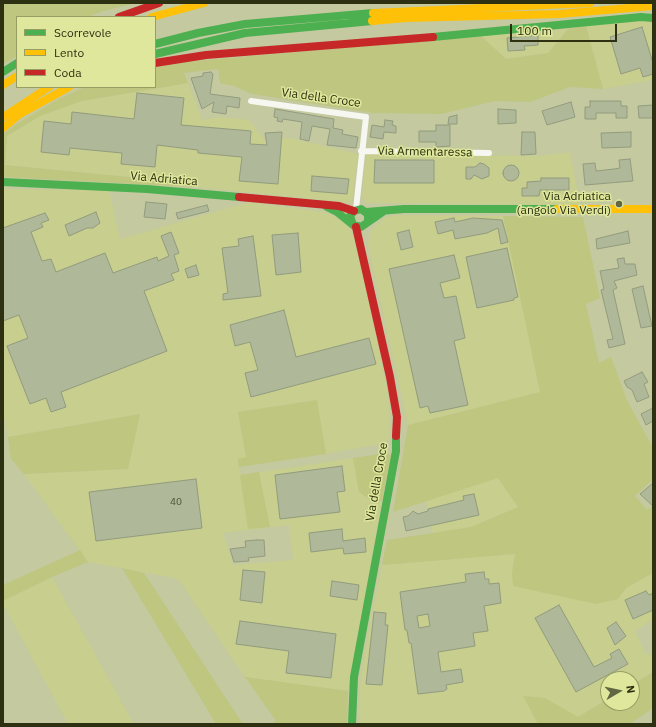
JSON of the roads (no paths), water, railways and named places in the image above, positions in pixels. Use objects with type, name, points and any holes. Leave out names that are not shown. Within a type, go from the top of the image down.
[{"type":"main road","points":[[122,16],[159,3]]},
{"type":"main road","points":[[156,16],[204,3]]},
{"type":"main road","points":[[156,44],[198,33],[245,24],[408,10],[590,3]]},
{"type":"main road","points":[[156,54],[245,33],[406,18],[559,14],[653,6]]},
{"type":"main road","points":[[156,63],[206,55],[315,45],[492,32],[641,17],[653,18]]},
{"type":"main road","points":[[3,72],[16,65]]},
{"type":"main road","points":[[3,85],[16,77]]},
{"type":"main road","points":[[3,117],[47,88]]},
{"type":"main road","points":[[3,128],[20,114],[67,88]]},
{"type":"main road","name":"Via Adriatica","points":[[3,182],[147,189],[339,206],[355,210],[361,209],[366,212],[385,210],[653,210]]},
{"type":"main road","name":"Via Adriatica","points":[[322,205],[338,212],[354,226]]},
{"type":"main road","points":[[355,210],[350,216],[354,226],[361,227],[385,210]]},
{"type":"main road","points":[[366,212],[369,216],[367,223]]},
{"type":"main road","name":"Via della Croce","points":[[361,246],[367,223]]},
{"type":"main road","name":"Via della Croce","points":[[352,724],[354,677],[396,451],[397,436],[394,396],[361,246],[354,226]]},
{"type":"street","name":"Via della Croce","points":[[251,101],[366,116],[355,210]]},
{"type":"street","name":"Via Armentaressa","points":[[361,151],[489,153]]},
{"type":"place","name":"Via Adriatica (angolo Via Verdi)","points":[[619,204]]}]
